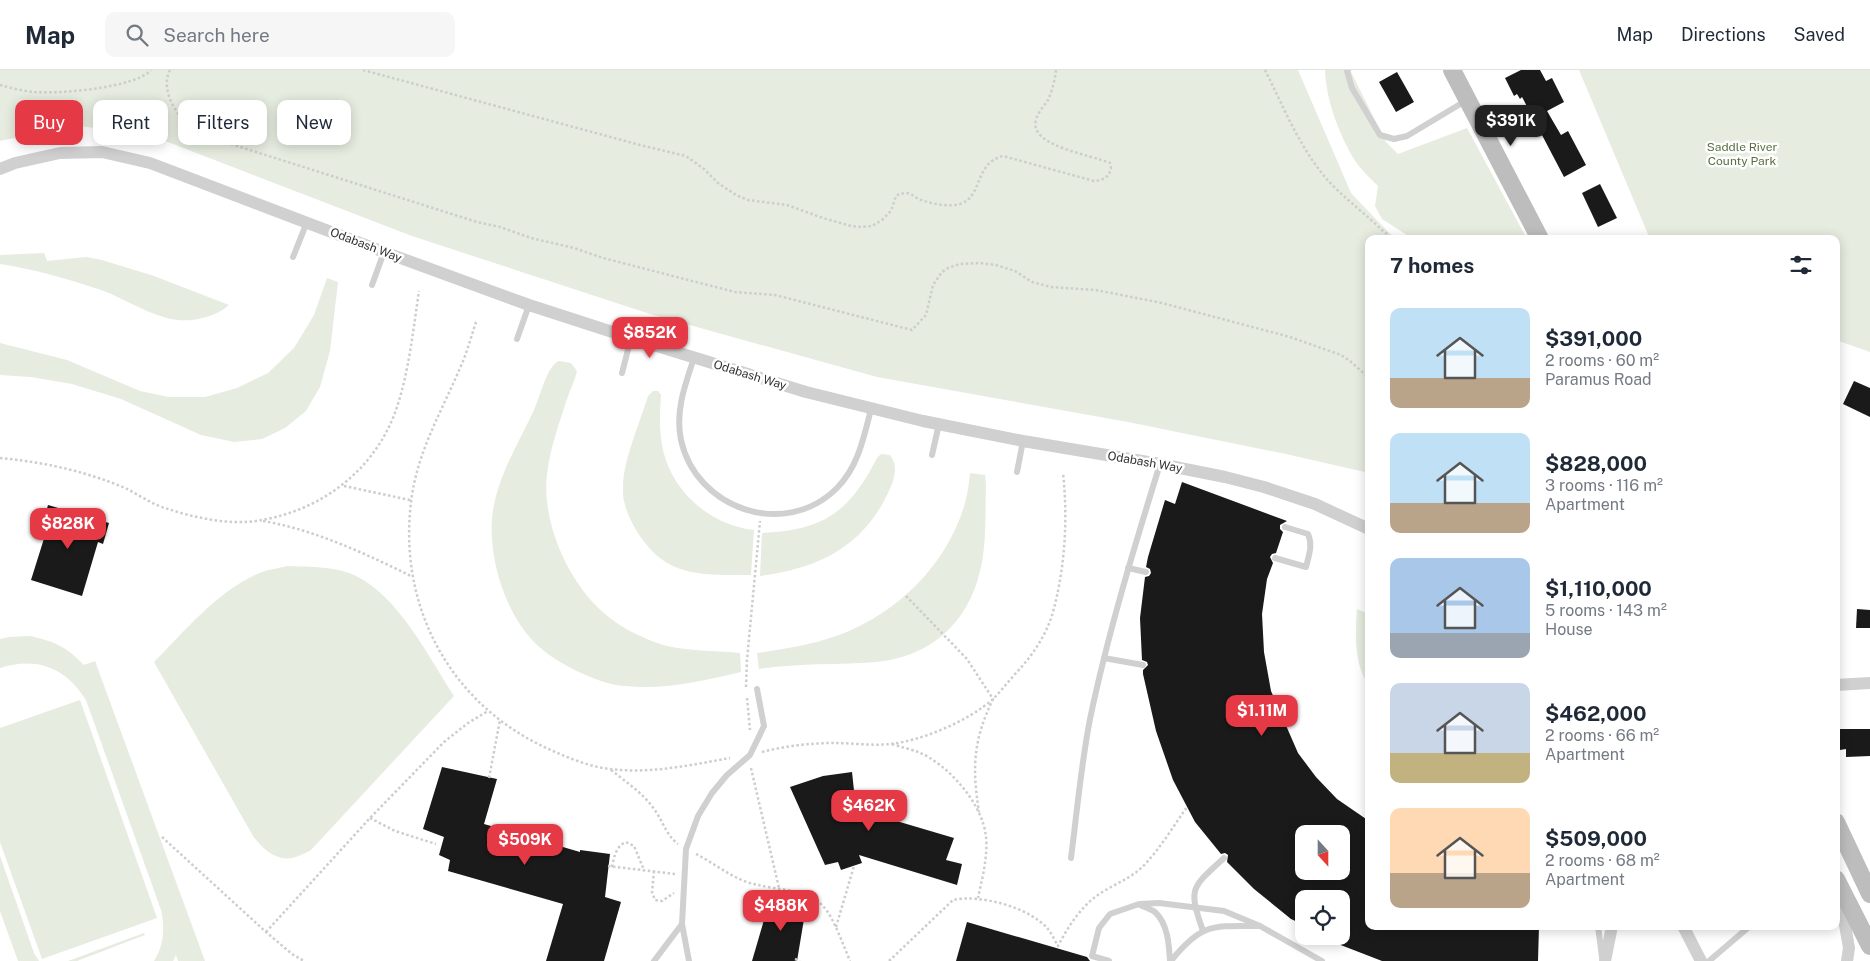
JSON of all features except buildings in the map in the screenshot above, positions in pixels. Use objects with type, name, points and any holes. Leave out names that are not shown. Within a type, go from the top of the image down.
[{"type":"main road","points":[[1452,70],[1538,235]]},
{"type":"main road","points":[[1840,830],[1870,894]]},
{"type":"main road","points":[[1840,886],[1870,946]]},
{"type":"street","name":"Odabash Way","points":[[0,169],[14,163],[60,153],[102,152],[150,163],[529,305],[806,392],[939,424],[1023,441],[1160,464],[1241,481],[1315,504],[1365,527]]},
{"type":"street","points":[[1315,504],[1365,523]]},
{"type":"street","points":[[1840,685],[1870,683]]},
{"type":"street","points":[[1840,897],[1849,948],[1847,961]]},
{"type":"street","points":[[1604,961],[1611,930]]},
{"type":"street","points":[[1684,930],[1701,961]]},
{"type":"lane","points":[[1348,70],[1352,88],[1380,135],[1394,139],[1407,136],[1468,100]]},
{"type":"lane","points":[[293,258],[307,222]]},
{"type":"lane","points":[[372,285],[384,252]]},
{"type":"lane","points":[[517,339],[529,305]]},
{"type":"lane","points":[[622,373],[631,338]]},
{"type":"lane","points":[[694,358],[681,395],[679,414],[680,438],[686,458],[708,489],[726,502],[747,510],[769,514],[793,512],[818,502],[836,488],[850,471],[861,449],[871,409]]},
{"type":"lane","points":[[932,455],[939,424]]},
{"type":"lane","points":[[1017,472],[1023,441]]},
{"type":"lane","points":[[1071,858],[1090,721],[1104,658],[1128,568],[1160,464]]},
{"type":"lane","points":[[1275,558],[1306,567],[1311,541],[1308,534],[1285,527]]},
{"type":"lane","points":[[1128,568],[1146,572]]},
{"type":"lane","points":[[1104,658],[1143,665]]},
{"type":"lane","points":[[690,961],[682,924],[686,849],[698,816],[712,793],[750,754],[764,726],[756,689]]},
{"type":"lane","points":[[1203,932],[1195,907],[1194,892],[1200,880],[1224,858]]},
{"type":"lane","points":[[1109,961],[1092,958],[1099,928],[1110,914],[1139,904],[1159,903],[1224,911],[1260,926],[1322,961]]},
{"type":"lane","points":[[1139,904],[1154,912],[1161,921],[1169,942],[1171,961]]},
{"type":"lane","points":[[654,961],[682,924]]},
{"type":"lane","points":[[1171,961],[1198,933],[1216,926],[1260,926]]},
{"type":"lane","points":[[1599,930],[1604,961]]},
{"type":"lane","points":[[1709,961],[1745,930]]},
{"type":"path","points":[[0,85],[33,92],[66,91],[126,83],[138,79],[151,70]]},
{"type":"path","points":[[170,70],[168,90],[171,104],[193,132],[531,238],[735,292],[775,295],[912,330],[926,315],[933,285],[942,272],[960,264],[980,263],[996,265],[1015,271],[1032,282],[1051,287],[1096,290],[1162,303],[1299,339],[1341,355],[1365,374]]},
{"type":"path","points":[[364,70],[686,156],[704,169],[718,183],[736,195],[748,200],[787,205],[824,218],[862,227],[872,226],[882,220],[891,211],[896,196],[902,193],[931,203],[952,205],[969,199],[988,164],[992,160],[1003,156],[1094,181],[1107,177],[1111,168],[1110,163],[1046,141],[1038,134],[1035,127],[1036,120],[1049,98],[1056,70]]},
{"type":"path","points":[[1265,70],[1296,132],[1315,163],[1327,179],[1389,235]]},
{"type":"path","points":[[261,520],[315,503],[344,486],[365,465],[384,437],[396,410],[405,377],[419,291]]},
{"type":"path","points":[[476,322],[461,367],[430,431],[418,467],[411,500],[408,539],[412,576],[426,626],[443,656],[470,694],[488,711],[529,741],[572,760],[610,769],[655,770],[781,747],[831,743],[891,744],[919,752],[941,765],[959,783],[979,812]]},
{"type":"path","points":[[0,458],[48,464],[86,474],[125,488],[163,508],[192,516],[226,521],[261,520],[284,525],[363,552],[412,576]]},
{"type":"path","points":[[891,744],[923,736],[960,722],[993,699],[1040,643],[1053,614],[1062,569],[1066,501],[1063,473]]},
{"type":"path","points":[[344,486],[411,500]]},
{"type":"path","points":[[761,513],[747,660],[746,691],[752,771],[779,888]]},
{"type":"path","points":[[906,596],[967,658],[993,699]]},
{"type":"path","points":[[978,898],[985,860],[986,836],[979,812],[974,767],[983,719],[993,699]]},
{"type":"path","points":[[266,932],[370,818],[444,742],[488,711]]},
{"type":"path","points":[[489,778],[500,720]]},
{"type":"path","points":[[610,769],[636,789],[655,809],[671,839],[686,849],[744,881],[779,888],[812,898],[824,906],[850,961]]},
{"type":"path","points":[[889,961],[953,900],[965,897],[1009,905],[1026,913],[1047,928],[1058,946],[1068,926],[1084,907],[1102,892],[1126,880],[1146,864],[1187,807]]},
{"type":"path","points":[[370,818],[395,831],[436,844]]},
{"type":"path","points":[[162,837],[266,932],[292,954],[304,961]]},
{"type":"path","points":[[644,870],[634,846],[626,842],[616,851],[610,867],[684,875]]},
{"type":"path","points":[[835,929],[854,866]]},
{"type":"path","points":[[654,871],[652,892],[654,898],[660,902],[674,893]]},
{"type":"path","points":[[795,959],[800,961]]},
{"type":"green space","points":[[0,70],[1298,70],[1351,193],[1391,235],[1365,235],[1365,472],[1128,422],[877,377],[650,314],[412,236],[168,142],[168,100],[93,100],[93,128],[83,126],[83,100],[15,100],[15,138],[0,141]]},
{"type":"green space","points":[[1325,70],[1350,70],[1386,142],[1398,154],[1467,128],[1525,235],[1407,235],[1382,219],[1375,206],[1378,186],[1356,163],[1343,139],[1334,116]]},
{"type":"green space","name":"Saddle River County Park","points":[[1579,70],[1870,70],[1870,352],[1840,341],[1840,235],[1648,235]]},
{"type":"green space","points":[[44,253],[47,261],[86,257],[102,260],[154,276],[229,305],[209,316],[192,320],[178,320],[152,313],[114,295],[64,278],[0,264],[0,255]]},
{"type":"green space","points":[[327,278],[338,282],[330,351],[320,387],[306,411],[285,428],[262,439],[234,442],[201,435],[121,399],[72,384],[31,377],[0,375],[0,343],[67,360],[140,391],[169,397],[205,397],[237,388],[268,373],[294,348],[314,315]]},
{"type":"green space","points":[[559,361],[571,363],[577,371],[553,444],[548,464],[546,493],[554,533],[561,553],[571,572],[582,590],[596,605],[610,618],[627,629],[651,641],[667,646],[740,653],[741,672],[669,686],[640,687],[608,683],[581,673],[550,655],[534,642],[515,616],[507,601],[496,568],[492,535],[494,505],[502,477],[534,410],[547,375]]},
{"type":"green space","points":[[653,391],[658,391],[661,395],[660,432],[666,461],[673,477],[694,502],[707,513],[737,527],[754,530],[751,575],[699,573],[671,565],[646,544],[632,523],[623,498],[624,477],[629,454],[648,396]]},
{"type":"green space","points":[[881,454],[890,455],[893,459],[895,468],[894,478],[889,491],[866,527],[837,552],[820,560],[801,567],[760,576],[762,533],[802,528],[832,515],[856,492]]},
{"type":"green space","points":[[970,473],[985,475],[984,550],[974,590],[956,621],[944,634],[929,645],[895,659],[876,662],[759,669],[757,653],[800,646],[842,634],[883,612],[902,598],[934,565],[947,546],[965,503]]},
{"type":"green space","points":[[288,566],[340,570],[356,576],[371,586],[386,598],[399,613],[423,646],[454,696],[311,850],[297,857],[280,858],[260,845],[253,836],[154,662],[204,611],[231,589],[246,579],[262,572]]},
{"type":"green space","points":[[1357,609],[1365,612],[1365,680],[1358,659]]},
{"type":"green space","points":[[30,636],[47,640],[60,646],[84,665],[95,661],[205,961],[178,961],[176,955],[173,961],[154,961],[160,949],[163,936],[161,910],[86,700],[69,680],[49,668],[38,664],[26,663],[0,668],[0,639]]},
{"type":"green space","points":[[80,700],[157,918],[42,959],[0,842],[0,728]]},
{"type":"green space","points":[[0,856],[34,953],[39,961],[18,961],[0,911]]},
{"type":"green space","points":[[144,933],[145,935],[77,961],[68,961]]}]
